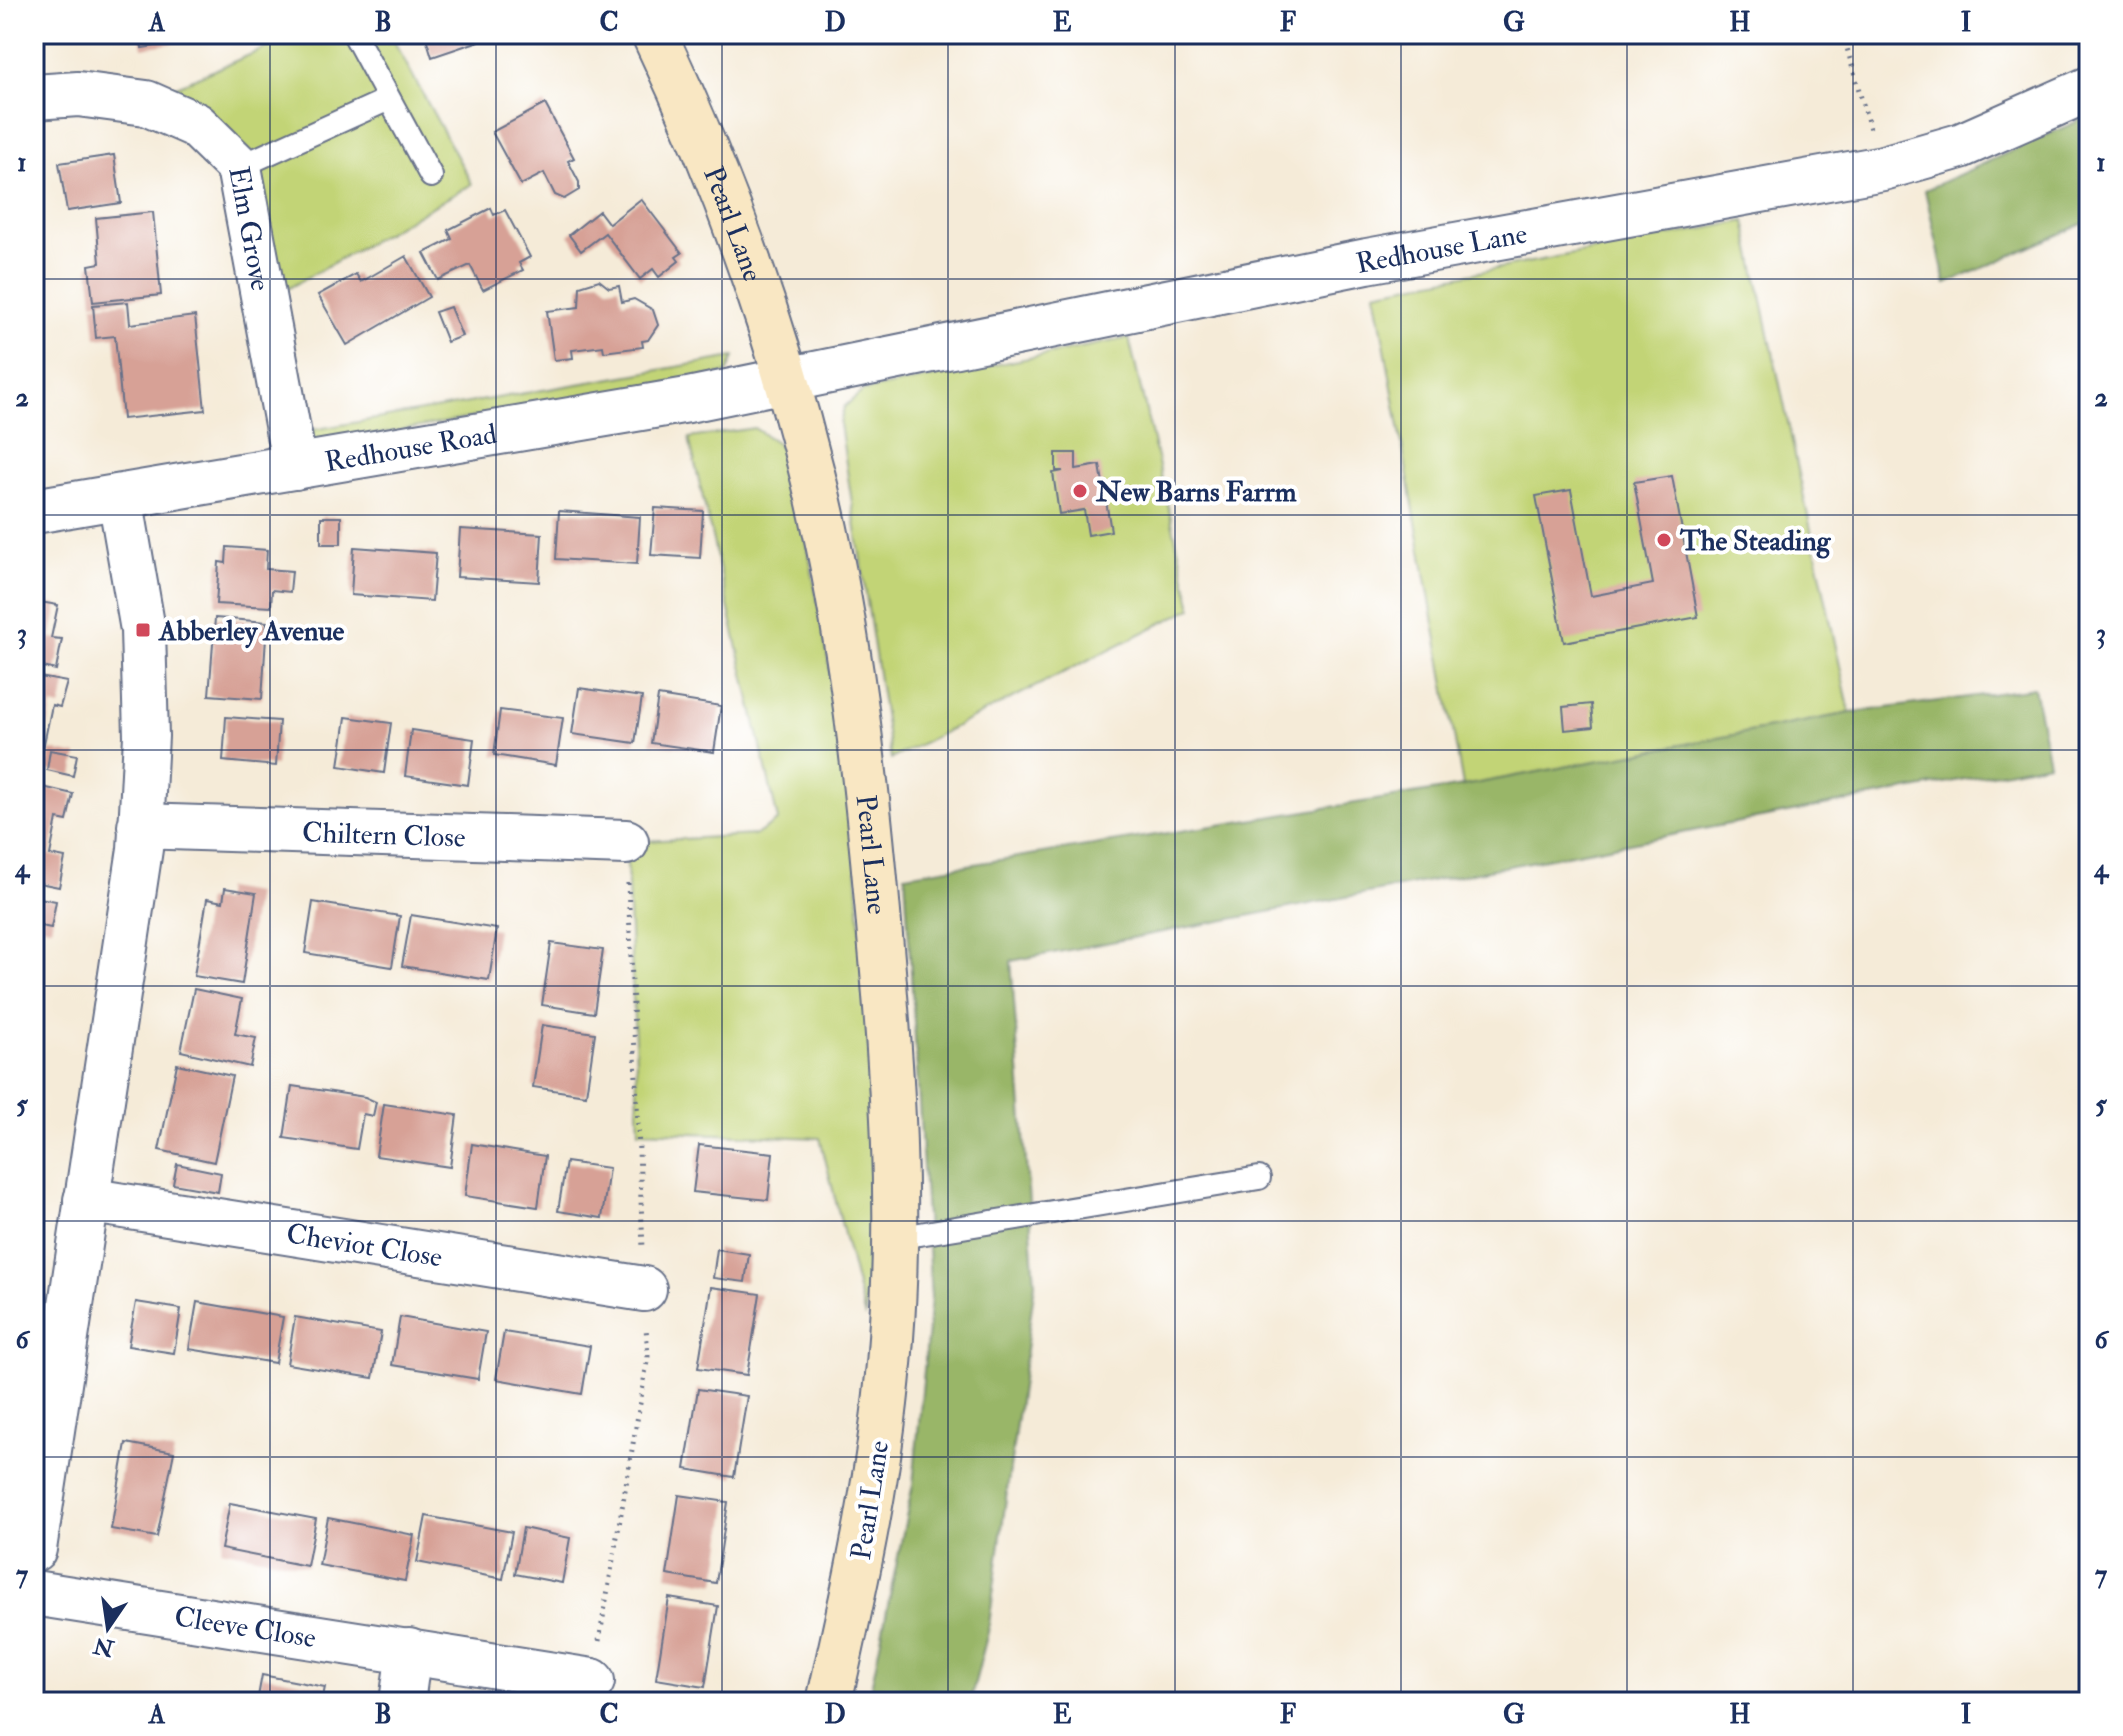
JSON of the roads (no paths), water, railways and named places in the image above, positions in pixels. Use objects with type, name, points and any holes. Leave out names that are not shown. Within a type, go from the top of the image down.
[{"type":"main road","name":"Pearl Lane","points":[[654,34],[697,126],[733,214],[787,381],[814,481],[856,703],[890,1049],[895,1238],[891,1340],[879,1446],[854,1592],[829,1702]]},
{"type":"street","name":"Redhouse Lane","points":[[787,381],[1367,261],[1883,168],[1960,146],[2089,89]]},
{"type":"street","name":"Elm Grove","points":[[34,97],[78,94],[146,103],[196,125],[239,167],[295,467]]},
{"type":"street","name":"Redhouse Road","points":[[34,511],[787,381]]},
{"type":"street","points":[[34,1549],[107,1076],[140,826],[146,736],[143,630],[120,497]]},
{"type":"street","name":"Chiltern Close","points":[[140,826],[626,842]]},
{"type":"street","name":"Cheviot Close","points":[[86,1200],[644,1289]]},
{"type":"street","name":"Cleeve Close","points":[[34,1593],[592,1681]]},
{"type":"street","points":[[402,1702],[409,1651]]},
{"type":"lane","points":[[354,34],[431,176]]},
{"type":"lane","points":[[239,167],[389,99]]},
{"type":"lane","points":[[895,1238],[1259,1178]]},
{"type":"place","name":"New Barns Farrm","points":[[1080,491]]},
{"type":"place","name":"The Steading","points":[[1664,540]]},
{"type":"place","name":"Abberley Avenue","points":[[143,630]]}]
